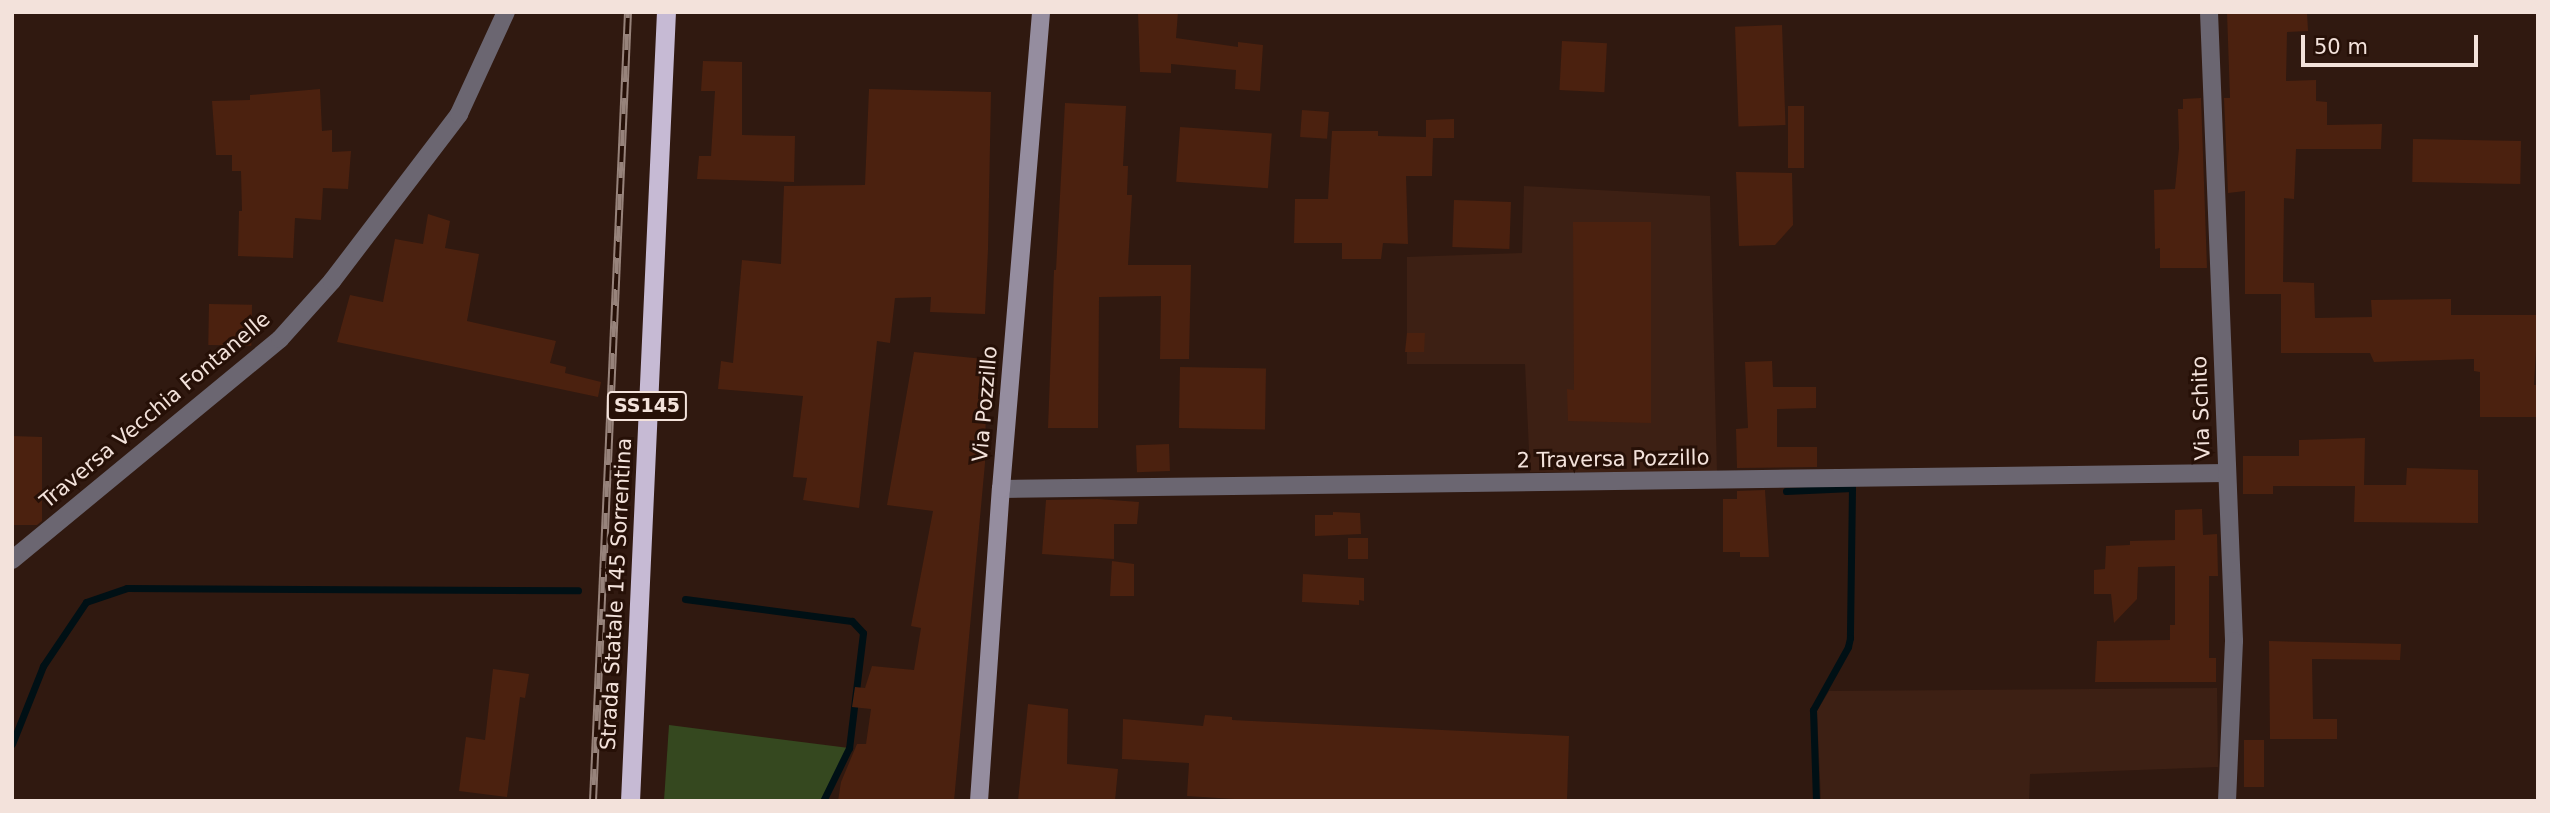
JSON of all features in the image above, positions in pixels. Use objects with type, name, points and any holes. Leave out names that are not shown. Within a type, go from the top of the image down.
[{"type":"highway","name":"Strada Statale 145 Sorrentina","points":[[629,801],[666,12]]},
{"type":"main road","name":"Via Pozzillo","points":[[979,801],[1000,489],[1041,12]]},
{"type":"street","name":"Traversa Vecchia Fontanelle","points":[[12,560],[51,524],[281,339],[332,281],[459,114],[506,12]]},
{"type":"street","name":"Via Schito","points":[[2209,12],[2234,641],[2227,801]]},
{"type":"street","name":"2 Traversa Pozzillo","points":[[1000,489],[2227,473]]},
{"type":"shaded area","points":[[1524,186],[1710,196],[1717,472],[1530,472],[1525,364],[1407,364],[1407,257],[1522,253]]},
{"type":"shaded area","points":[[2217,688],[2218,767],[2030,774],[2029,801],[1821,801],[1817,711],[1829,691]]},
{"type":"green space","points":[[669,725],[849,748],[823,801],[664,801]]},
{"type":"building","points":[[1138,12],[1178,12],[1176,38],[1238,47],[1238,42],[1263,45],[1260,91],[1235,89],[1236,70],[1171,64],[1171,73],[1140,72]]},
{"type":"building","points":[[2227,12],[2307,12],[2308,31],[2287,32],[2286,81],[2316,80],[2316,101],[2327,102],[2327,125],[2382,124],[2381,149],[2296,149],[2294,199],[2284,198],[2283,282],[2314,283],[2315,318],[2372,317],[2371,300],[2451,299],[2451,315],[2538,315],[2534,385],[2537,385],[2538,417],[2480,417],[2480,372],[2474,371],[2474,359],[2374,362],[2370,353],[2281,353],[2281,294],[2245,294],[2245,191],[2228,193],[2224,98],[2230,98]]},
{"type":"building","points":[[1782,25],[1785,125],[1739,127],[1735,27]]},
{"type":"building","points":[[1562,41],[1607,43],[1604,92],[1559,90]]},
{"type":"building","points":[[703,61],[742,62],[742,135],[795,136],[794,182],[697,179],[699,156],[711,156],[715,91],[701,91]]},
{"type":"building","points":[[320,89],[322,131],[332,130],[332,152],[351,151],[348,189],[323,188],[321,220],[295,218],[293,258],[238,256],[239,211],[242,211],[241,171],[232,171],[232,155],[216,155],[212,101],[250,100],[250,95]]},
{"type":"building","points":[[869,89],[991,92],[988,249],[985,314],[930,312],[931,297],[895,298],[890,343],[877,341],[859,508],[803,500],[807,478],[793,477],[803,396],[718,389],[721,361],[733,363],[742,260],[781,264],[784,186],[865,185]]},
{"type":"building","points":[[2201,98],[2207,268],[2160,268],[2160,248],[2155,249],[2154,190],[2175,189],[2179,148],[2178,109],[2183,109],[2183,99]]},
{"type":"building","points":[[1065,103],[1126,106],[1123,166],[1128,166],[1127,195],[1132,195],[1128,265],[1191,265],[1189,359],[1160,359],[1161,296],[1099,297],[1098,428],[1048,428],[1054,270]]},
{"type":"building","points":[[1788,106],[1804,106],[1804,168],[1788,168]]},
{"type":"building","points":[[1302,110],[1329,112],[1327,139],[1300,137]]},
{"type":"building","points":[[1454,119],[1454,138],[1433,138],[1432,176],[1406,176],[1408,244],[1383,243],[1381,259],[1342,259],[1342,243],[1294,243],[1295,199],[1328,199],[1332,131],[1378,131],[1378,136],[1426,137],[1426,120]]},
{"type":"building","points":[[1180,127],[1272,133],[1268,188],[1176,182]]},
{"type":"building","points":[[2413,139],[2521,141],[2520,184],[2412,182]]},
{"type":"building","points":[[1736,172],[1792,173],[1793,225],[1775,245],[1739,246]]},
{"type":"building","points":[[1454,200],[1511,202],[1509,249],[1452,247]]},
{"type":"building","points":[[428,214],[450,221],[445,248],[479,254],[467,321],[556,341],[550,363],[566,367],[565,373],[601,382],[598,397],[337,342],[350,295],[383,302],[395,239],[423,244]]},
{"type":"building","points":[[1573,222],[1651,222],[1651,423],[1568,421],[1567,389],[1574,390]]},
{"type":"building","points":[[209,304],[252,305],[251,346],[208,345]]},
{"type":"building","points":[[1407,333],[1425,333],[1424,352],[1405,352]]},
{"type":"building","points":[[914,352],[984,359],[978,399],[986,399],[985,463],[954,801],[838,801],[841,782],[857,744],[866,744],[871,709],[852,707],[855,687],[865,688],[872,666],[914,670],[921,628],[911,626],[933,511],[887,505]]},
{"type":"building","points":[[1772,361],[1773,387],[1816,387],[1816,408],[1777,409],[1777,447],[1817,447],[1817,467],[1737,468],[1736,429],[1748,428],[1745,362]]},
{"type":"building","points":[[1180,367],[1266,369],[1265,429],[1179,428]]},
{"type":"building","points":[[12,436],[42,437],[42,521],[37,525],[12,525]]},
{"type":"building","points":[[2365,438],[2364,485],[2406,485],[2407,468],[2478,470],[2478,523],[2354,522],[2355,486],[2273,486],[2273,494],[2243,494],[2243,456],[2299,456],[2299,440]]},
{"type":"building","points":[[1169,444],[1170,471],[1137,472],[1136,445]]},
{"type":"building","points":[[1765,490],[1769,557],[1740,557],[1740,552],[1723,552],[1723,499],[1737,499],[1737,491]]},
{"type":"building","points":[[1098,499],[1139,502],[1137,524],[1114,524],[1114,559],[1042,554],[1046,500]]},
{"type":"building","points":[[2202,509],[2203,535],[2217,534],[2218,576],[2209,576],[2209,658],[2216,658],[2216,682],[2095,682],[2097,641],[2170,640],[2170,625],[2175,625],[2175,566],[2138,567],[2137,599],[2114,623],[2111,594],[2094,594],[2094,570],[2105,569],[2106,546],[2130,545],[2130,541],[2175,540],[2175,510]]},
{"type":"building","points":[[1333,512],[1360,513],[1361,534],[1315,536],[1315,515],[1333,515]]},
{"type":"building","points":[[1348,538],[1368,538],[1368,559],[1348,559]]},
{"type":"building","points":[[1112,561],[1134,564],[1134,596],[1110,596]]},
{"type":"building","points":[[1303,574],[1364,578],[1364,601],[1359,600],[1359,605],[1302,602]]},
{"type":"building","points":[[2269,641],[2401,644],[2400,660],[2312,659],[2313,719],[2337,719],[2337,739],[2270,739]]},
{"type":"building","points":[[493,669],[529,674],[525,698],[520,697],[507,797],[459,791],[466,737],[485,740]]},
{"type":"building","points":[[1028,704],[1068,709],[1067,764],[1118,769],[1115,801],[1018,801]]},
{"type":"building","points":[[1205,715],[1232,717],[1232,720],[1569,736],[1567,801],[1266,801],[1187,796],[1189,763],[1122,759],[1123,719],[1203,726]]},
{"type":"building","points":[[2244,740],[2264,740],[2264,787],[2244,787]]},
{"type":"waterway","points":[[1786,491],[1852,488],[1850,638],[1848,647],[1813,710],[1816,801]]},
{"type":"waterway","points":[[12,744],[43,666],[86,602],[127,588],[578,590]]},
{"type":"waterway","points":[[685,599],[852,621],[863,633],[849,748],[823,801]]},
{"type":"railway","points":[[593,801],[628,12]]}]
